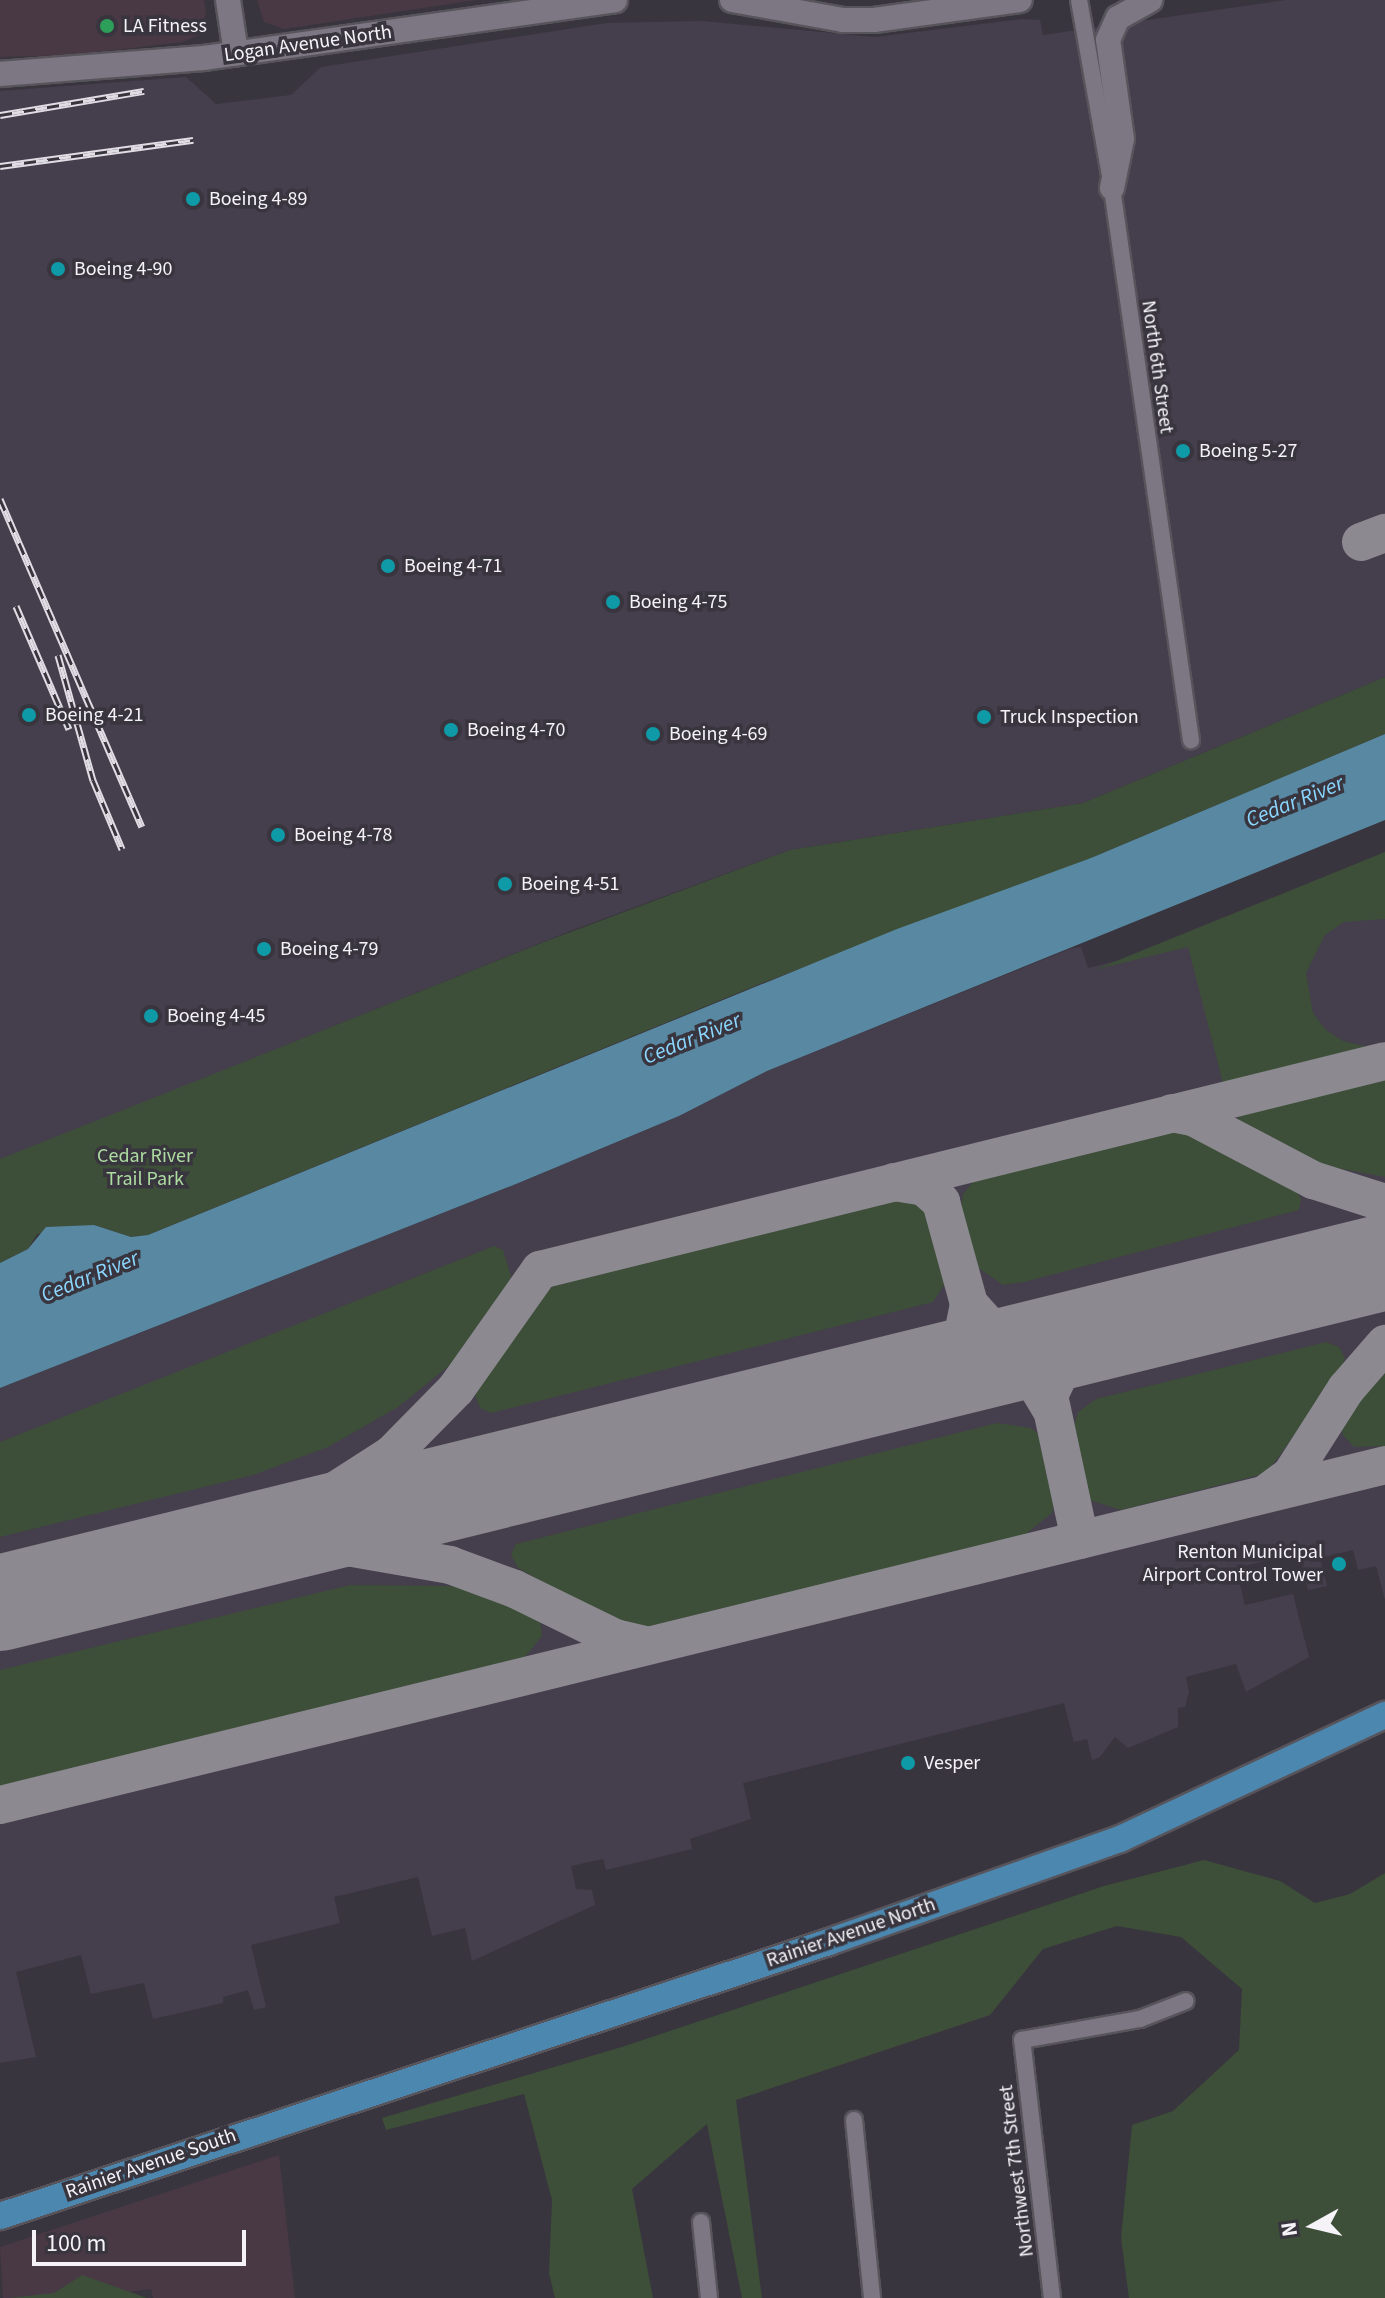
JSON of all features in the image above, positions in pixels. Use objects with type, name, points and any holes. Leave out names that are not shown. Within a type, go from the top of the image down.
[{"type":"main road","points":[[228,0],[236,53]]},
{"type":"main road","name":"Logan Avenue North","points":[[0,74],[236,53],[615,0]]},
{"type":"main road","points":[[732,0],[843,20],[884,20],[1020,0]]},
{"type":"main road","points":[[1112,188],[1122,139],[1108,40],[1118,18],[1150,0]]},
{"type":"main road","name":"Rainier Avenue North","points":[[302,2114],[814,1947],[1120,1839],[1385,1715]]},
{"type":"main road","name":"Rainier Avenue South","points":[[0,2216],[302,2114]]},
{"type":"street","name":"North 6th Street","points":[[1079,0],[1112,188],[1191,740]]},
{"type":"street","name":"Northwest 7th Street","points":[[1052,2298],[1022,2040],[1140,2019],[1186,2001]]},
{"type":"street","points":[[854,2120],[872,2298]]},
{"type":"street","points":[[701,2222],[709,2298]]},
{"type":"shaded area","points":[[0,0],[204,0],[206,13],[199,35],[183,42],[71,55],[0,57]]},
{"type":"shaded area","points":[[257,0],[476,0],[284,29],[264,22]]},
{"type":"shaded area","points":[[1286,0],[1385,0],[1385,677],[1083,803],[790,850],[573,930],[0,1160],[0,91],[186,77],[216,104],[291,95],[321,67],[606,23],[702,21],[875,37],[1023,19],[1040,20],[1043,35]]},
{"type":"shaded area","points":[[1385,852],[1385,1600],[1376,1566],[1358,1570],[1353,1550],[1320,1558],[1327,1586],[1308,1590],[1299,1553],[1236,1568],[1245,1605],[1293,1594],[1309,1657],[1246,1692],[1236,1664],[1186,1677],[1189,1692],[1185,1707],[1178,1708],[1178,1727],[1128,1748],[1115,1737],[1100,1757],[1092,1760],[1087,1739],[1074,1742],[1064,1703],[743,1783],[751,1819],[690,1839],[692,1849],[606,1870],[603,1859],[571,1866],[576,1889],[592,1890],[595,1905],[472,1961],[465,1928],[432,1936],[418,1877],[334,1897],[340,1923],[251,1945],[266,2007],[254,2010],[248,1990],[223,1997],[223,2003],[153,2019],[144,1983],[91,1994],[81,1955],[16,1972],[36,2057],[0,2063],[0,1388],[516,1184],[679,1116],[767,1071],[1072,948],[1081,947],[1088,968],[1141,955]]},
{"type":"shaded area","points":[[279,2155],[295,2298],[153,2298],[151,2289],[78,2298],[3,2298],[0,2247]]},
{"type":"green space","name":"Cedar River Trail Park","points":[[1385,677],[1385,734],[1091,858],[760,984],[148,1235],[131,1237],[94,1225],[37,1234],[28,1249],[0,1263],[0,1159],[544,942],[790,850],[1083,803]]},
{"type":"green space","points":[[1385,852],[1385,919],[1344,922],[1325,935],[1306,973],[1313,1013],[1326,1030],[1343,1041],[1382,1050],[1224,1087],[1188,947],[1094,970]]},
{"type":"green space","points":[[1385,1072],[1385,1177],[1306,1162],[1244,1127],[1236,1115],[1248,1105]]},
{"type":"green space","points":[[1169,1124],[1192,1128],[1294,1186],[1301,1199],[1299,1210],[1024,1282],[1003,1285],[974,1265],[961,1210],[963,1194],[984,1169]]},
{"type":"green space","points":[[912,1190],[935,1214],[947,1264],[948,1279],[933,1302],[491,1413],[480,1408],[475,1395],[548,1280],[563,1271]]},
{"type":"green space","points":[[494,1246],[503,1250],[511,1276],[506,1290],[455,1361],[398,1407],[328,1447],[253,1475],[0,1537],[0,1442]]},
{"type":"green space","points":[[1326,1342],[1339,1347],[1345,1358],[1340,1371],[1267,1473],[1121,1510],[1089,1500],[1071,1437],[1078,1412],[1096,1399]]},
{"type":"green space","points":[[1385,1364],[1385,1446],[1354,1447],[1343,1435],[1340,1421]]},
{"type":"green space","points":[[997,1423],[1031,1428],[1042,1437],[1056,1496],[1052,1513],[1022,1537],[630,1631],[518,1568],[511,1555],[516,1544]]},
{"type":"green space","points":[[350,1585],[462,1586],[505,1597],[530,1609],[540,1619],[542,1636],[525,1657],[0,1786],[0,1670]]},
{"type":"green space","points":[[1204,1860],[1280,1881],[1315,1903],[1350,1894],[1385,1873],[1385,2298],[1129,2298],[1121,2238],[1132,2125],[1173,2111],[1239,2050],[1242,1989],[1181,1937],[1117,1926],[1043,1949],[990,2015],[736,2100],[762,2298],[742,2298],[707,2124],[632,2189],[653,2298],[555,2298],[549,2273],[552,2200],[524,2094],[386,2130],[382,2118],[625,2046],[1104,1886]]},
{"type":"green space","points":[[82,2275],[147,2298],[8,2298],[54,2293]]},
{"type":"water","name":"Cedar River","points":[[1385,734],[1385,820],[767,1071],[679,1116],[516,1184],[0,1388],[0,1263],[28,1249],[46,1227],[94,1225],[131,1237],[148,1235],[897,929],[1091,858]]},
{"type":"taxiway","points":[[1361,542],[1385,533]]},
{"type":"taxiway","points":[[212,1550],[299,1514],[392,1454],[456,1389],[540,1270],[1385,1061]]},
{"type":"taxiway","points":[[1172,1113],[1193,1117],[1313,1180],[1385,1203]]},
{"type":"taxiway","points":[[894,1182],[924,1187],[941,1202],[969,1304],[961,1344],[926,1374]]},
{"type":"taxiway","points":[[969,1304],[996,1334],[1020,1344],[1045,1346]]},
{"type":"taxiway","points":[[1080,1540],[1049,1396],[1069,1353],[1106,1331]]},
{"type":"taxiway","points":[[1268,1492],[1291,1475],[1346,1389],[1385,1344]]},
{"type":"taxiway","points":[[967,1364],[1014,1370],[1037,1386],[1050,1408]]},
{"type":"taxiway","points":[[0,1805],[1385,1465]]},
{"type":"taxiway","points":[[242,1549],[347,1547],[450,1565],[515,1589],[615,1638],[646,1645]]},
{"type":"runway","points":[[0,1603],[1385,1262]]},
{"type":"railway","points":[[0,115],[144,91]]},
{"type":"railway","points":[[0,166],[193,140]]},
{"type":"railway","points":[[0,499],[142,827]]},
{"type":"railway","points":[[16,606],[69,729]]},
{"type":"railway","points":[[58,655],[93,780],[122,849]]},
{"type":"place","name":"LA Fitness","points":[[107,26]]},
{"type":"place","name":"Boeing 4-89","points":[[193,199]]},
{"type":"place","name":"Boeing 4-90","points":[[58,269]]},
{"type":"place","name":"Boeing 5-27","points":[[1183,451]]},
{"type":"place","name":"Boeing 4-71","points":[[388,566]]},
{"type":"place","name":"Boeing 4-75","points":[[613,602]]},
{"type":"place","name":"Boeing 4-21","points":[[29,715]]},
{"type":"place","name":"Truck Inspection","points":[[984,717]]},
{"type":"place","name":"Boeing 4-70","points":[[451,730]]},
{"type":"place","name":"Boeing 4-69","points":[[653,734]]},
{"type":"place","name":"Boeing 4-78","points":[[278,835]]},
{"type":"place","name":"Boeing 4-51","points":[[505,884]]},
{"type":"place","name":"Boeing 4-79","points":[[264,949]]},
{"type":"place","name":"Boeing 4-45","points":[[151,1016]]},
{"type":"place","name":"Renton Municipal Airport Control Tower","points":[[1339,1564]]},
{"type":"place","name":"Vesper","points":[[908,1763]]}]
